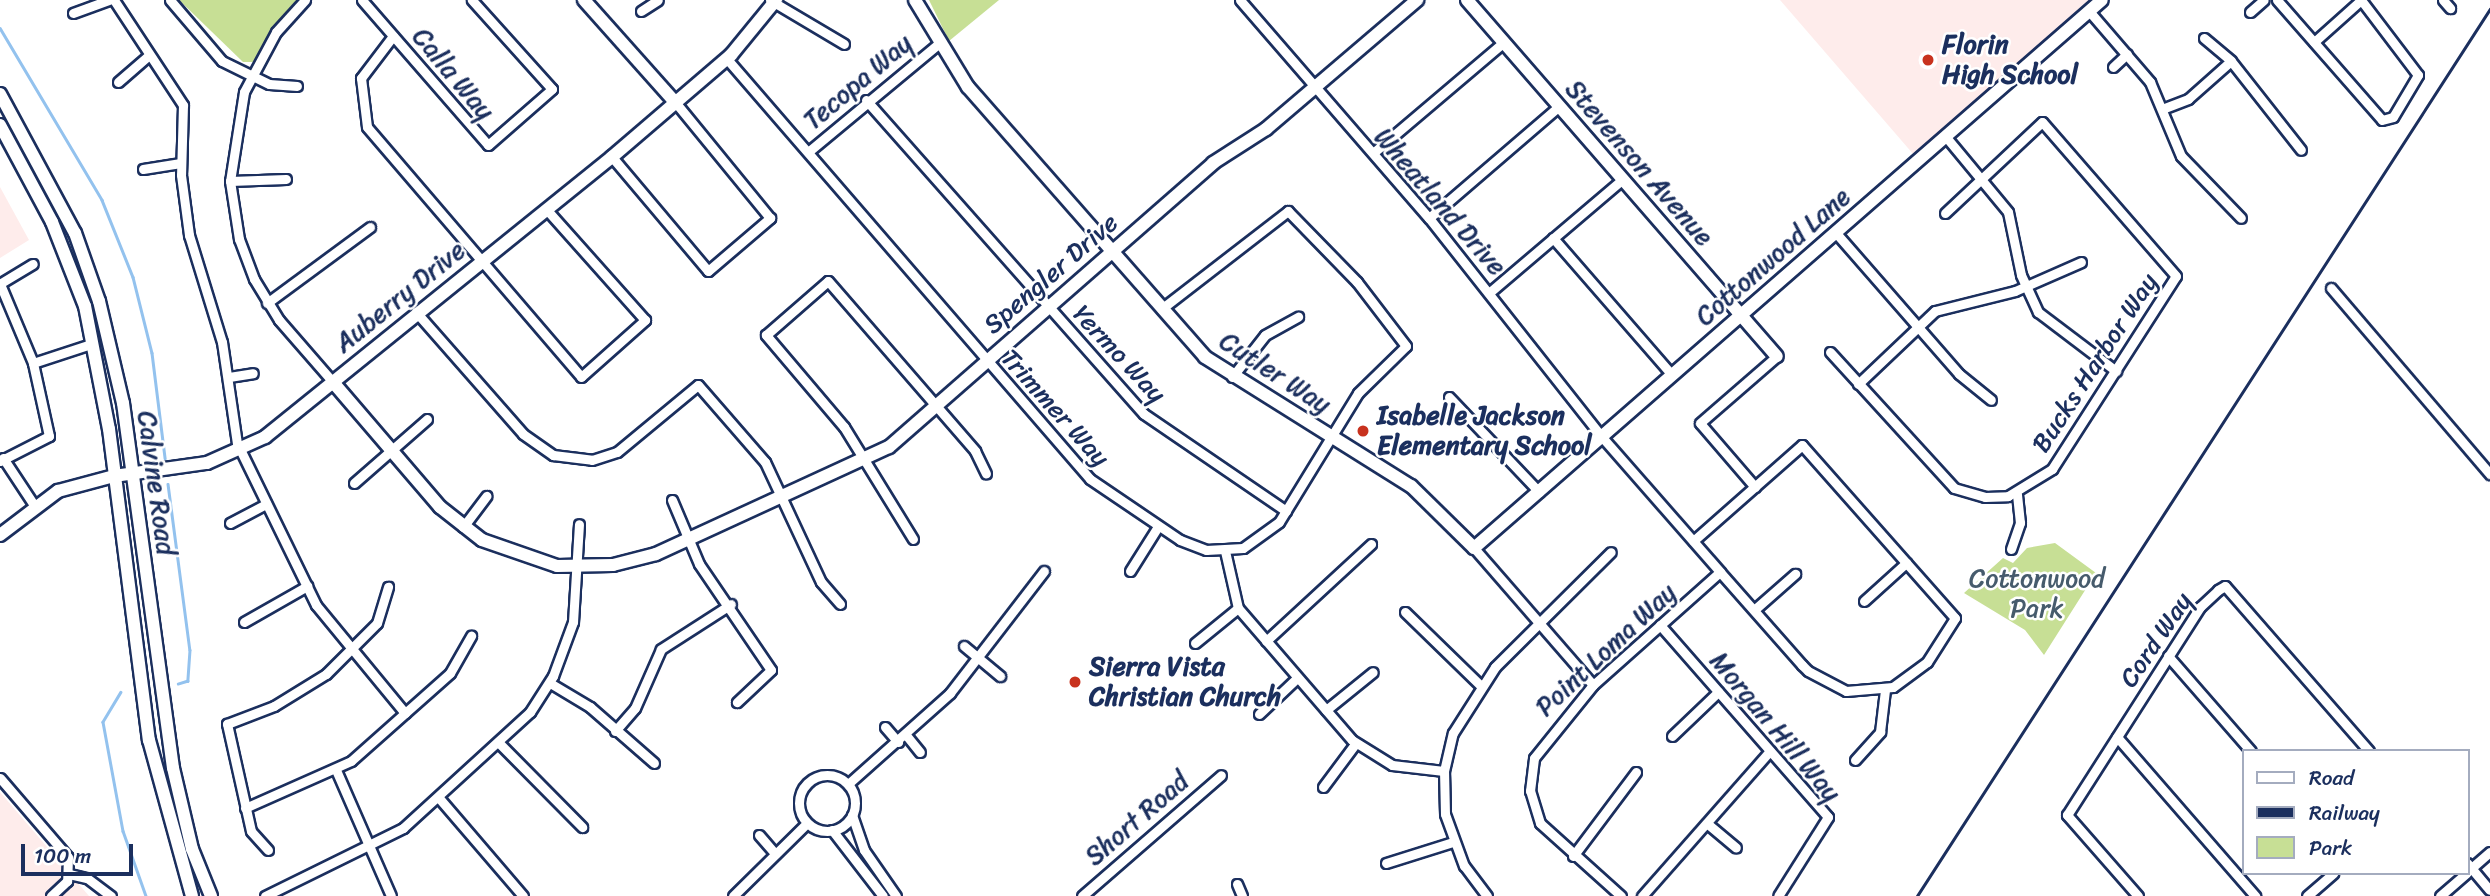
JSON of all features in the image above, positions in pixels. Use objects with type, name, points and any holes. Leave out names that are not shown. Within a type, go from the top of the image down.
[{"type":"street","points":[[73,13],[109,0]]},
{"type":"street","points":[[114,0],[147,57],[183,105],[181,163],[189,235],[229,377],[229,408],[241,451],[307,586],[352,651],[405,713]]},
{"type":"street","points":[[170,0],[222,61],[251,76],[297,86]]},
{"type":"street","points":[[305,0],[276,32],[251,76],[234,130],[230,181],[239,239],[267,303],[332,381]]},
{"type":"street","name":"Calla Way","points":[[362,0],[488,145],[552,89],[472,0]]},
{"type":"street","points":[[584,0],[675,102],[770,218],[708,271],[612,157]]},
{"type":"street","points":[[641,10],[658,0]]},
{"type":"street","name":"Cutler Way","points":[[915,0],[937,45],[1161,309],[1232,377],[1411,486],[1475,548],[1593,685]]},
{"type":"street","name":"Wheatland Drive","points":[[1240,0],[1312,90],[1373,153],[1429,218],[1602,437],[1754,610],[1822,682],[1854,692],[1885,690]]},
{"type":"street","name":"Spengler Drive","points":[[332,381],[463,527],[507,552],[577,566],[635,561],[689,540],[864,462],[936,407],[1046,306],[1111,251],[1312,90],[1417,0]]},
{"type":"street","name":"Stevenson Avenue","points":[[1467,0],[1777,356]]},
{"type":"street","name":"Cottonwood Lane","points":[[1475,548],[2102,0]]},
{"type":"street","points":[[2250,12],[2264,0]]},
{"type":"street","points":[[2277,0],[2382,120],[2393,117],[2418,68],[2361,0],[2314,42]]},
{"type":"street","points":[[774,1],[844,44]]},
{"type":"street","name":"Auberry Drive","points":[[0,535],[34,505],[114,476],[186,468],[241,451],[612,157],[727,59],[774,1]]},
{"type":"street","points":[[2089,11],[2127,54],[2162,109],[2181,156],[2241,218]]},
{"type":"street","points":[[393,36],[364,70],[363,120],[575,371],[589,373],[645,320],[547,210]]},
{"type":"street","points":[[2204,38],[2231,61],[2301,150]]},
{"type":"street","points":[[1373,153],[1504,42]]},
{"type":"street","name":"Tecopa Way","points":[[807,152],[866,100],[937,45]]},
{"type":"street","points":[[2113,67],[2127,54]]},
{"type":"street","points":[[118,82],[147,57]]},
{"type":"street","name":"Trimmer Way","points":[[727,59],[986,363],[1090,479],[1157,528],[1198,548],[1225,551],[1259,540],[1286,511],[1367,380],[1406,345],[1357,282],[1288,211],[1161,309]]},
{"type":"street","points":[[2162,109],[2188,99],[2231,61]]},
{"type":"street","name":"Calvine Road","points":[[0,94],[75,233],[99,301],[123,403],[130,474],[173,768],[192,849],[211,896]]},
{"type":"street","name":"Yermo Way","points":[[866,100],[1046,306],[1153,422],[1286,511]]},
{"type":"street","points":[[1429,218],[1559,106]]},
{"type":"street","name":"Bucks Harbor Way","points":[[1979,176],[2042,122],[2176,276],[2052,469],[2017,494]]},
{"type":"street","name":"Calvine Road","points":[[0,125],[66,254],[92,344],[114,476],[149,740],[192,896]]},
{"type":"street","points":[[1945,137],[1979,176],[2011,220],[2025,287],[2050,326],[2116,371]]},
{"type":"street","points":[[143,169],[181,163]]},
{"type":"street","points":[[1945,213],[1979,176]]},
{"type":"street","points":[[230,181],[286,179]]},
{"type":"street","points":[[1490,292],[1623,179]]},
{"type":"street","points":[[267,303],[370,227]]},
{"type":"street","points":[[1836,233],[1916,325],[1991,400]]},
{"type":"street","points":[[1553,238],[1672,375]]},
{"type":"street","points":[[1858,384],[1916,325],[1943,307],[2025,287],[2081,262]]},
{"type":"street","points":[[33,264],[0,283],[33,363],[49,436],[1,460],[34,505]]},
{"type":"street","points":[[913,539],[839,420],[766,335],[828,281],[936,407],[986,474]]},
{"type":"street","points":[[2331,288],[2490,474]]},
{"type":"street","points":[[416,312],[523,435],[546,453],[574,460],[609,456],[698,385],[759,455],[785,498],[821,582],[840,604]]},
{"type":"street","points":[[1232,377],[1265,335],[1298,317]]},
{"type":"street","points":[[33,363],[92,344]]},
{"type":"street","points":[[1830,352],[1948,483],[1984,497],[2017,494],[2020,523],[2011,549]]},
{"type":"street","points":[[1755,487],[1700,423],[1777,356]]},
{"type":"street","points":[[229,377],[253,373]]},
{"type":"street","points":[[1449,397],[1539,492]]},
{"type":"street","points":[[354,483],[427,419]]},
{"type":"street","points":[[1693,541],[1802,445],[1955,618],[1922,669],[1885,690],[1880,732],[1855,760]]},
{"type":"street","points":[[463,527],[486,496]]},
{"type":"street","points":[[672,500],[689,540],[771,670],[737,702]]},
{"type":"street","points":[[230,523],[266,504]]},
{"type":"street","points":[[265,896],[373,845],[439,798],[500,744],[550,683],[573,622],[579,524]]},
{"type":"street","points":[[1130,571],[1157,528]]},
{"type":"street","points":[[1266,641],[1371,544]]},
{"type":"street","points":[[1225,551],[1238,608],[1355,744],[1392,765],[1444,771]]},
{"type":"street","points":[[1487,896],[1453,842],[1444,771],[1453,733],[1480,685],[1539,622],[1611,552]]},
{"type":"street","points":[[1864,601],[1906,564]]},
{"type":"street","points":[[848,784],[902,739],[950,693],[974,654],[1044,571]]},
{"type":"street","name":"Point Loma Way","points":[[1621,896],[1573,856],[1540,823],[1530,774],[1546,736],[1593,685],[1720,572]]},
{"type":"street","points":[[1754,610],[1795,574]]},
{"type":"street","points":[[244,622],[307,586]]},
{"type":"street","name":"Cord Way","points":[[2138,896],[2067,815],[2200,607],[2225,586],[2367,749]]},
{"type":"street","points":[[268,850],[254,837],[227,724],[295,696],[352,651],[377,623],[388,587]]},
{"type":"street","points":[[615,731],[635,708],[662,649],[731,604]]},
{"type":"street","points":[[1195,643],[1238,608]]},
{"type":"street","points":[[1405,612],[1480,685]]},
{"type":"street","name":"Morgan Hill Way","points":[[1660,625],[1828,817],[1778,896]]},
{"type":"street","points":[[245,808],[336,770],[450,673],[471,636]]},
{"type":"street","points":[[964,646],[1000,676]]},
{"type":"street","points":[[2168,656],[2249,749]]},
{"type":"street","points":[[1326,710],[1373,671]]},
{"type":"street","points":[[1259,714],[1297,678]]},
{"type":"street","points":[[550,683],[654,763]]},
{"type":"street","points":[[1672,736],[1718,692]]},
{"type":"street","points":[[885,727],[920,752]]},
{"type":"street","points":[[2117,737],[2255,896]]},
{"type":"street","points":[[500,744],[582,827]]},
{"type":"street","points":[[1323,787],[1355,744]]},
{"type":"street","points":[[1642,896],[1709,825],[1770,751]]},
{"type":"street","points":[[336,770],[373,845],[391,896]]},
{"type":"street","points":[[1573,856],[1636,772]]},
{"type":"street","points":[[807,823],[799,802],[805,786],[827,774],[848,784]]},
{"type":"street","name":"Short Road","points":[[1082,896],[1221,775]]},
{"type":"street","points":[[0,778],[66,853],[69,874],[51,896]]},
{"type":"street","points":[[848,784],[852,815],[864,850],[896,896]]},
{"type":"street","points":[[439,798],[523,896]]},
{"type":"street","points":[[832,830],[852,815]]},
{"type":"street","points":[[807,823],[832,830],[883,896]]},
{"type":"street","points":[[733,896],[773,851],[807,823]]},
{"type":"street","points":[[1709,825],[1736,848]]},
{"type":"street","points":[[759,835],[773,851]]},
{"type":"street","points":[[1386,863],[1453,842]]},
{"type":"street","points":[[2469,868],[2490,852]]},
{"type":"street","points":[[2469,870],[2490,890]]},
{"type":"street","points":[[69,874],[87,878],[111,896]]},
{"type":"street","points":[[2307,896],[2331,875]]},
{"type":"street","points":[[2440,896],[2462,875]]},
{"type":"street","points":[[1237,884],[1242,896]]},
{"type":"shaded area","name":"Florin High School","points":[[1780,0],[2092,0],[1914,155]]},
{"type":"shaded area","points":[[0,187],[29,240],[0,258]]},
{"type":"shaded area","points":[[0,792],[89,896],[0,896]]},
{"type":"green space","points":[[179,0],[298,0],[253,62],[243,62]]},
{"type":"green space","points":[[929,0],[999,0],[949,41]]},
{"type":"green space","name":"Cottonwood Park","points":[[2055,543],[2096,573],[2044,655],[2025,630],[1964,593],[2003,558],[2013,563],[2027,548]]},
{"type":"waterway","points":[[0,28],[102,200],[133,277],[152,353],[165,458]]},
{"type":"waterway","points":[[168,484],[190,650],[188,681],[178,684]]},
{"type":"waterway","points":[[121,692],[103,722],[123,831],[146,896]]},
{"type":"railway","points":[[1917,896],[2490,9]]},
{"type":"place","name":"Florin High School","points":[[1928,60]]},
{"type":"place","name":"Isabelle Jackson Elementary School","points":[[1363,431]]},
{"type":"place","name":"Sierra Vista Christian Church","points":[[1075,682]]}]
